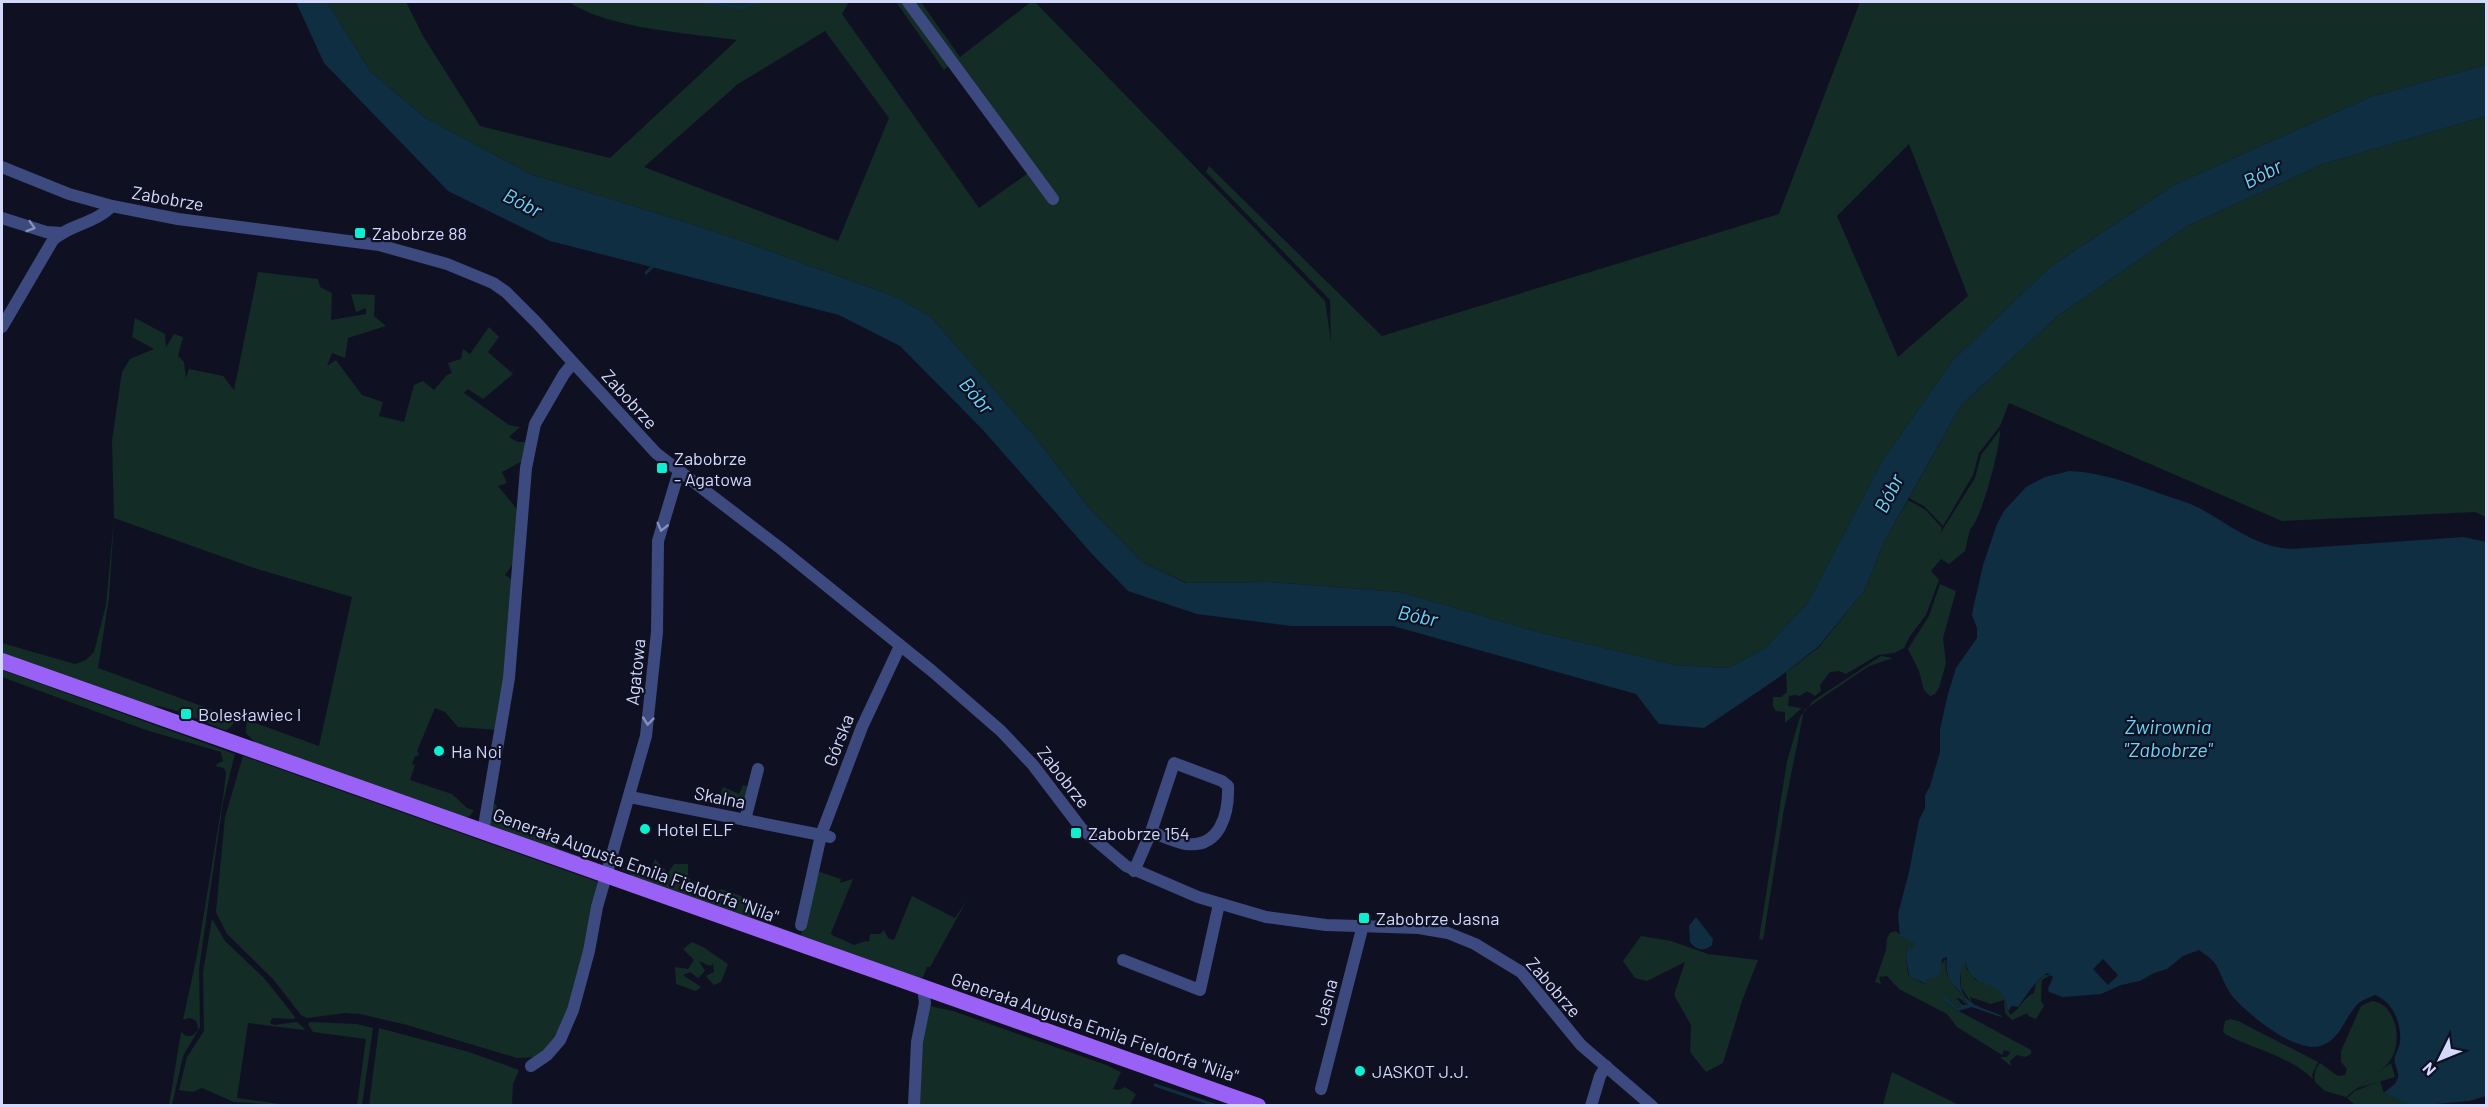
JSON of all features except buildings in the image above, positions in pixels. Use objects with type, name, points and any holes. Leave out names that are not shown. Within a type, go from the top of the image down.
[{"type":"main road","name":"Generała Augusta Emila Fieldorfa \"Nila\"","points":[[2,661],[1258,1106]]},
{"type":"street","points":[[908,2],[1053,199]]},
{"type":"street","name":"Zabobrze","points":[[2,167],[69,194],[112,206],[178,219],[379,245],[472,272],[506,292],[644,442],[780,548],[900,646],[1015,745],[1081,828],[1111,855],[1134,871],[1219,904],[1266,917],[1326,925],[1397,925],[1434,930],[1465,940],[1496,955],[1521,972],[1571,1034],[1652,1106]]},
{"type":"street","name":"Zabobrze","points":[[2,327],[52,240],[62,233],[96,220],[112,206]]},
{"type":"street","points":[[2,218],[50,232],[62,233]]},
{"type":"street","points":[[483,832],[509,678],[526,468],[531,436],[542,411],[573,363]]},
{"type":"street","name":"Agatowa","points":[[531,1066],[554,1048],[568,1021],[583,974],[597,907],[608,876],[646,736],[655,667],[658,541],[679,471]]},
{"type":"street","name":"Górska","points":[[801,925],[825,836],[862,727],[900,646]]},
{"type":"street","points":[[1134,871],[1151,832],[1174,763],[1222,781],[1228,786],[1228,802],[1224,820],[1208,841],[1187,844],[1151,832]]},
{"type":"street","points":[[746,820],[758,769]]},
{"type":"street","name":"Skalna","points":[[630,797],[825,836]]},
{"type":"street","points":[[1124,960],[1200,990],[1219,904]]},
{"type":"street","name":"Jasna","points":[[1321,1089],[1364,925]]},
{"type":"street","points":[[914,1106],[917,1042],[925,1004],[923,987]]},
{"type":"street","points":[[1591,1106],[1600,1076],[1606,1066]]},
{"type":"green space","points":[[327,2],[406,2],[423,36],[480,126],[610,158],[737,40],[627,24],[585,11],[569,2],[849,2],[842,14],[979,208],[1031,171],[951,64],[944,70],[896,2],[921,2],[960,57],[1031,2],[1035,2],[1325,301],[1331,342],[1330,300],[1206,172],[1209,166],[1382,336],[1779,214],[1860,2],[2486,2],[2486,65],[2370,97],[2174,185],[2050,267],[1953,360],[1883,460],[1807,604],[1764,649],[1728,668],[1676,665],[1538,632],[1400,592],[1270,582],[1187,583],[1142,562],[1090,509],[1036,438],[931,317],[896,297],[717,232],[530,174],[424,117],[370,71]],"holes":[[[825,31],[889,118],[838,241],[644,167],[738,84]],[[1909,144],[1968,296],[1898,357],[1837,216]]]},
{"type":"green space","points":[[2486,116],[2486,517],[2475,512],[2282,521],[2009,403],[2000,426],[1979,453],[1973,475],[1943,526],[1924,506],[1909,498],[1961,405],[2059,315],[2189,225],[2323,164]]},
{"type":"green space","points":[[258,272],[318,279],[320,287],[332,293],[331,320],[366,314],[366,308],[356,312],[351,294],[375,295],[374,316],[386,326],[348,338],[345,358],[332,353],[327,366],[336,360],[362,395],[383,402],[379,416],[404,422],[414,385],[423,381],[434,390],[447,375],[452,373],[448,363],[461,359],[463,349],[470,354],[489,327],[499,337],[488,352],[513,374],[483,399],[468,389],[464,393],[509,425],[520,427],[509,437],[518,442],[528,442],[526,459],[502,472],[507,483],[498,486],[520,513],[513,564],[505,575],[516,582],[498,730],[458,727],[445,712],[435,708],[417,751],[418,756],[415,756],[412,764],[415,765],[410,780],[452,794],[467,808],[474,810],[470,816],[465,818],[256,743],[246,733],[247,717],[250,721],[319,746],[352,597],[254,568],[114,518],[112,441],[122,372],[130,359],[154,349],[132,337],[135,318],[165,334],[166,347],[174,334],[183,337],[178,356],[184,362],[186,378],[189,369],[223,376],[234,390]]},
{"type":"green space","points":[[2000,430],[1990,482],[1979,513],[1970,529],[1965,551],[1949,564],[1941,559],[1931,571],[1939,580],[1926,615],[1904,648],[1894,653],[1878,655],[1846,674],[1839,671],[1830,672],[1820,685],[1821,691],[1815,696],[1807,691],[1800,696],[1789,696],[1788,706],[1802,708],[1785,723],[1785,712],[1776,711],[1773,706],[1773,697],[1781,697],[1787,692],[1786,672],[1818,648],[1864,591],[1884,542],[1908,500],[1926,510],[1942,528],[1940,534],[1975,478],[1981,455]]},
{"type":"green space","points":[[114,518],[109,598],[98,668],[229,716],[232,713],[237,715],[228,729],[222,729],[171,709],[151,706],[2,655],[2,643],[75,664],[86,660],[94,652],[106,605]]},
{"type":"green space","points":[[1940,584],[1956,591],[1943,638],[1946,663],[1939,688],[1935,694],[1930,696],[1924,690],[1919,671],[1908,649],[1929,616]]},
{"type":"green space","points":[[1881,656],[1893,658],[1869,666],[1808,707],[1813,701]]},
{"type":"green space","points":[[2,670],[235,754],[223,802],[199,969],[200,1027],[183,1056],[172,1105],[169,1105],[181,1032],[186,1036],[192,1036],[198,1030],[194,1020],[189,1018],[183,1020],[197,955],[223,798],[226,773],[224,768],[215,766],[223,762],[221,752],[146,730],[2,677]]},
{"type":"green space","points":[[1803,713],[1783,815],[1763,940],[1759,939],[1787,761]]},
{"type":"green space","points":[[243,756],[598,882],[588,946],[560,1031],[538,1057],[517,1058],[407,1025],[360,1014],[345,1013],[307,1018],[301,1015],[273,979],[227,934],[216,912],[225,817]]},
{"type":"green space","points":[[743,785],[749,787],[742,803],[734,806],[718,802],[723,787],[739,794]]},
{"type":"green space","points":[[494,803],[497,806],[495,821],[556,842],[555,847],[603,865],[491,826],[489,823]]},
{"type":"green space","points":[[655,859],[668,873],[674,864],[688,864],[688,876],[692,883],[694,881],[715,892],[721,889],[741,896],[747,904],[756,906],[755,915],[751,917],[801,935],[814,870],[841,879],[840,883],[853,879],[831,933],[854,945],[869,942],[870,934],[880,934],[884,930],[888,938],[894,940],[912,896],[955,918],[967,900],[930,967],[927,967],[923,977],[916,979],[631,878],[631,874],[617,867],[648,877]]},
{"type":"green space","points":[[212,919],[225,941],[264,978],[295,1017],[294,1019],[272,1018],[270,1023],[274,1025],[297,1022],[305,1029],[248,1023],[237,1098],[287,1105],[234,1102],[202,1088],[193,1092],[179,1090],[187,1057],[204,1031],[203,972]]},
{"type":"green space","points":[[1895,931],[1915,944],[1912,947],[1908,946],[1906,957],[1908,975],[1926,984],[1928,977],[1934,978],[1939,974],[1941,964],[1946,959],[1947,974],[1968,1006],[1961,999],[1956,998],[1955,1000],[1961,1007],[1956,1008],[1948,1001],[1942,1000],[1955,1009],[2031,1050],[2031,1054],[2025,1057],[2017,1055],[2010,1061],[2011,1066],[2000,1057],[2007,1057],[2010,1052],[2004,1050],[2002,1055],[1957,1027],[1947,1014],[1899,989],[1887,976],[1879,977],[1881,984],[1875,982],[1886,950],[1887,938]]},
{"type":"green space","points":[[1641,936],[1671,941],[1708,954],[1758,960],[1742,1001],[1723,1063],[1706,1072],[1690,1052],[1691,1025],[1674,995],[1685,962],[1647,981],[1635,978],[1623,961]]},
{"type":"green space","points":[[692,942],[728,964],[721,982],[714,985],[706,976],[714,972],[713,964],[710,966],[699,961],[705,971],[698,978],[690,972],[683,975],[701,987],[696,991],[676,984],[675,967],[688,969],[694,960],[683,949]]},
{"type":"green space","points":[[1966,961],[1967,969],[1975,980],[1992,984],[2002,992],[2010,1015],[2034,993],[2036,983],[2044,975],[2051,975],[2042,980],[2041,1001],[2044,1006],[2036,1019],[2028,1016],[2028,1013],[2012,1020],[2005,1013],[2004,1000],[1991,1004],[1970,997],[1972,1004],[1961,987],[1960,968]]},
{"type":"green space","points":[[2372,1001],[2388,1009],[2392,1017],[2397,1036],[2393,1055],[2380,1072],[2346,1097],[2325,1091],[2315,1082],[2317,1067],[2320,1063],[2338,1076],[2345,1075],[2347,1069],[2341,1062],[2341,1051],[2361,1006]]},
{"type":"green space","points":[[929,1006],[953,1011],[1106,1065],[1121,1072],[1113,1089],[1119,1090],[1125,1087],[1136,1094],[1130,1105],[917,1106],[920,1049]]},
{"type":"green space","points":[[2230,1019],[2318,1062],[2312,1075],[2313,1079],[2282,1058],[2225,1034],[2223,1031],[2225,1021]]},
{"type":"green space","points":[[310,1022],[357,1024],[373,1028],[362,1105],[357,1105],[366,1039],[313,1032],[308,1024]]},
{"type":"green space","points":[[379,1028],[469,1052],[519,1070],[513,1084],[512,1105],[369,1105]]},
{"type":"green space","points":[[2391,1063],[2395,1077],[2358,1088]]},
{"type":"green space","points":[[1892,1072],[1959,1105],[1883,1105]]},
{"type":"green space","points":[[2380,1081],[2384,1093],[2414,1105],[2355,1105],[2347,1098],[2355,1091]]},
{"type":"water","name":"Bóbr","points":[[296,2],[327,2],[370,71],[424,117],[530,174],[717,232],[896,297],[931,317],[1036,438],[1090,509],[1142,562],[1186,583],[1270,582],[1400,592],[1538,632],[1676,665],[1728,668],[1764,649],[1807,604],[1883,460],[1953,360],[2050,267],[2174,185],[2370,97],[2486,65],[2486,116],[2323,164],[2189,225],[2059,315],[1961,405],[1884,542],[1864,591],[1818,647],[1778,678],[1704,728],[1659,724],[1636,694],[1393,626],[1291,626],[1197,614],[1128,591],[1093,555],[983,430],[900,346],[839,315],[550,241],[448,191],[324,63]]},
{"type":"water","name":"Żwirownia \"Zabobrze\"","points":[[2069,471],[2117,479],[2190,504],[2243,534],[2266,544],[2291,549],[2464,537],[2486,542],[2486,1096],[2469,1101],[2414,1106],[2384,1093],[2395,1084],[2398,1077],[2395,1055],[2400,1036],[2395,1014],[2381,998],[2375,995],[2359,1003],[2329,1042],[2313,1047],[2301,1045],[2275,1032],[2240,1005],[2214,963],[2199,950],[2183,956],[2167,969],[2101,994],[2063,997],[2049,992],[2053,977],[2047,973],[2034,985],[2018,1007],[2012,1006],[2008,1011],[2005,999],[2000,992],[1974,977],[1966,961],[1960,974],[1965,997],[1975,1005],[2001,1017],[1972,1007],[1958,1011],[1942,1000],[1945,996],[1956,1008],[1961,1007],[1955,1000],[1956,998],[1962,1005],[1968,1005],[1950,980],[1947,957],[1942,959],[1940,974],[1934,978],[1928,978],[1926,984],[1909,976],[1906,957],[1908,946],[1912,947],[1915,944],[1900,936],[1898,914],[1919,820],[1925,808],[1925,795],[1940,752],[1940,729],[1948,694],[1956,668],[1977,638],[1977,628],[1972,615],[1983,565],[1997,524],[2004,511],[2026,487],[2045,477]],"holes":[[[2103,959],[2118,975],[2108,985],[2093,969]]]},
{"type":"water","points":[[1696,917],[1713,939],[1712,945],[1706,949],[1697,948],[1690,942],[1689,926]]},
{"type":"waterway","points":[[705,2],[741,8],[757,2]]},
{"type":"waterway","points":[[646,273],[652,267]]},
{"type":"waterway","points":[[1155,1085],[1217,1106]]},
{"type":"place","name":"Zabobrze 88","points":[[360,233]]},
{"type":"place","name":"Zabobrze - Agatowa","points":[[662,468]]},
{"type":"place","name":"Bolesławiec I","points":[[186,714]]},
{"type":"place","name":"Ha Noi","points":[[439,751]]},
{"type":"place","name":"Hotel ELF","points":[[645,829]]},
{"type":"place","name":"Zabobrze 154","points":[[1076,833]]},
{"type":"place","name":"Zabobrze Jasna","points":[[1364,918]]},
{"type":"place","name":"JASKOT J.J.","points":[[1360,1071]]}]
